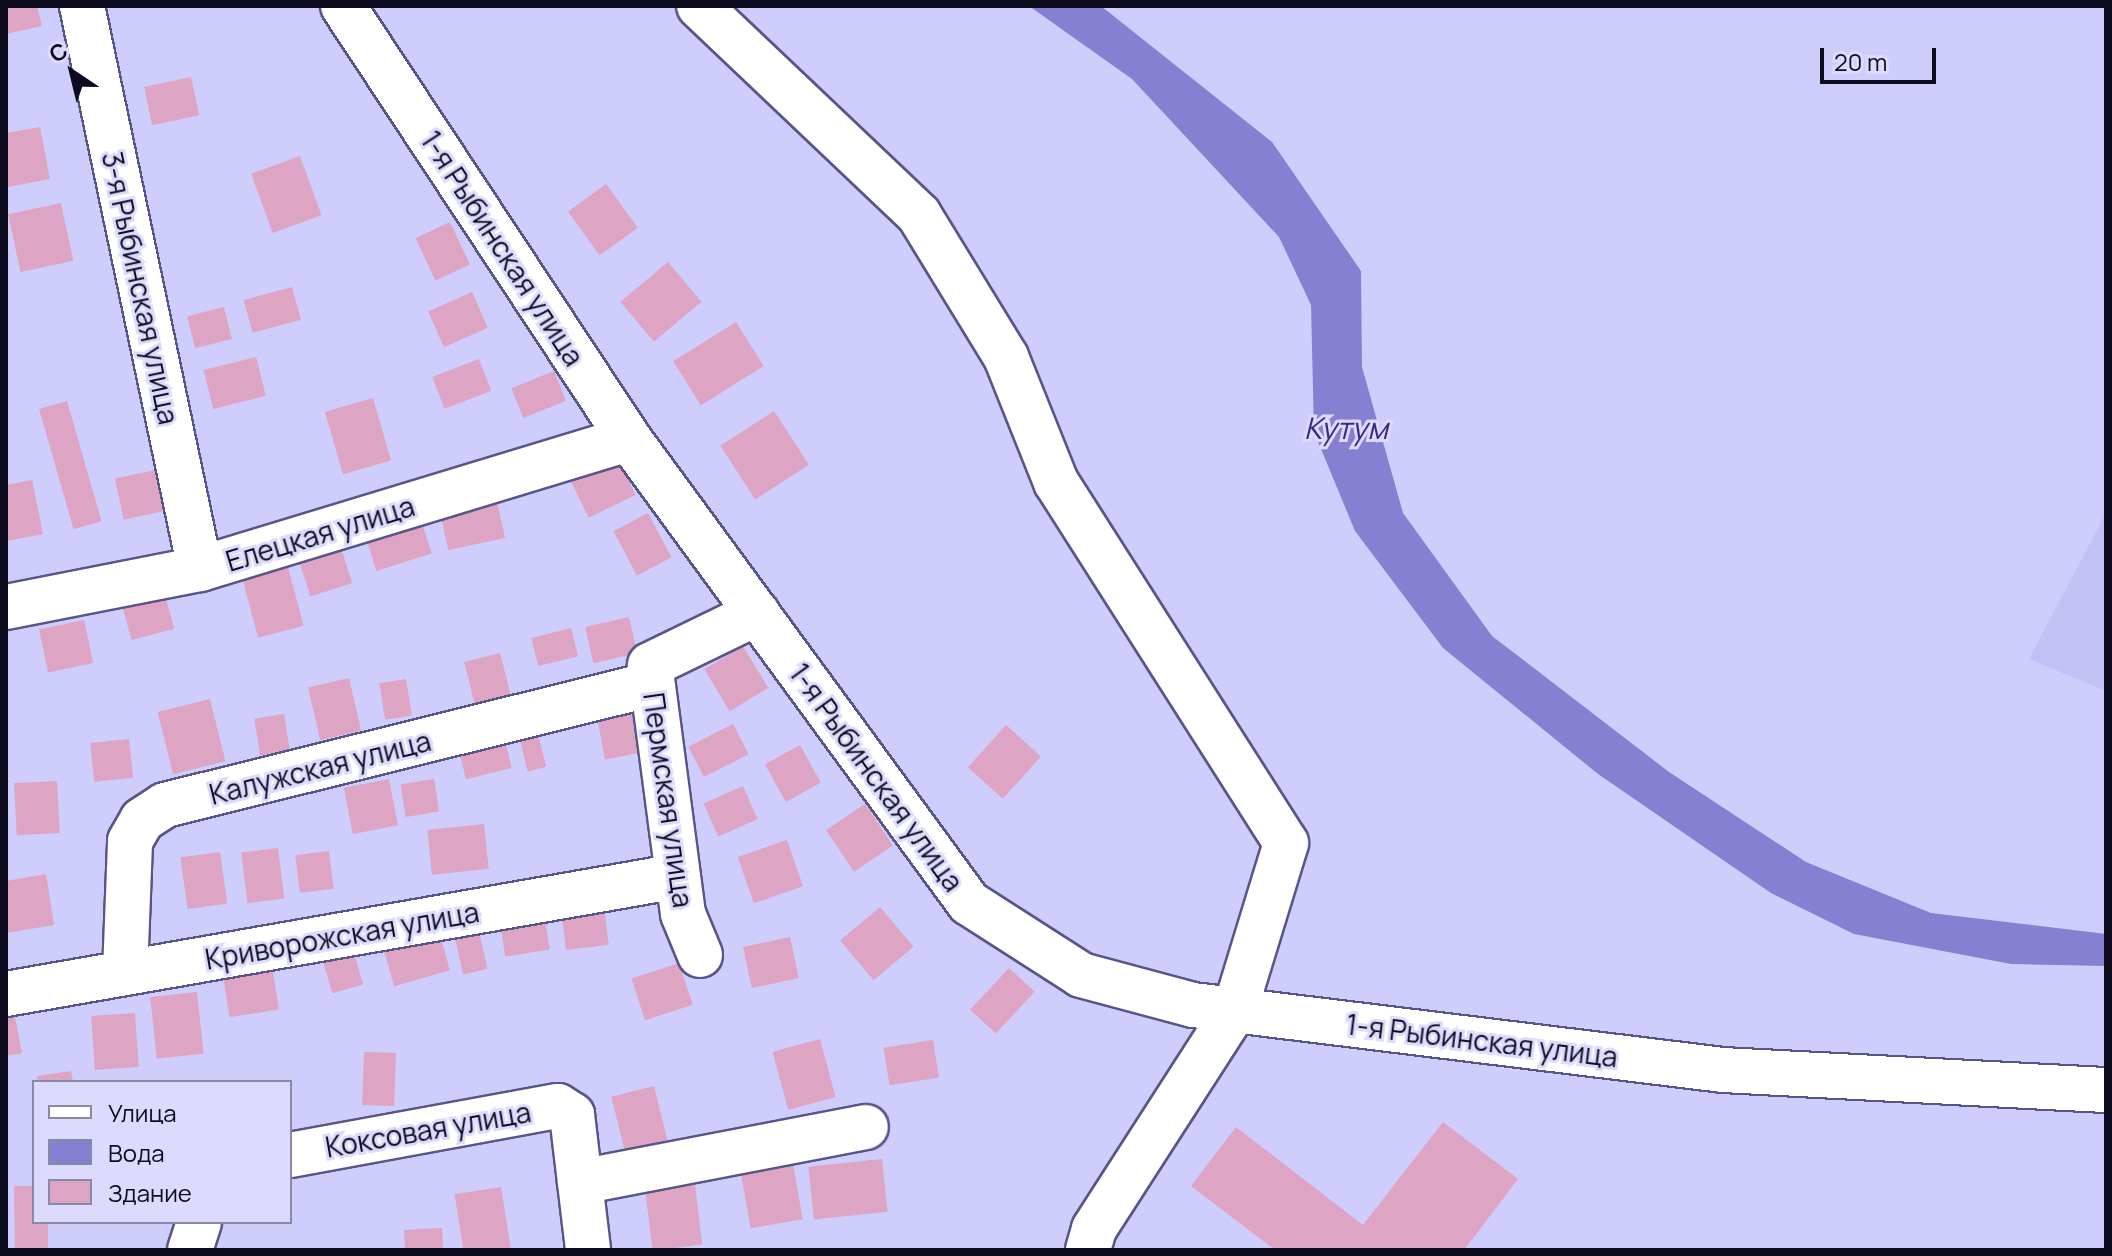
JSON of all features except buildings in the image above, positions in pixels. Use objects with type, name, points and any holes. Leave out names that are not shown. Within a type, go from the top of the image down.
[{"type":"street","name":"3-я Рыбинская улица","points":[[82,6],[200,569]]},
{"type":"street","name":"1-я Рыбинская улица","points":[[343,6],[629,439],[969,903],[1081,975],[1193,1005],[1723,1070],[2106,1090]]},
{"type":"street","points":[[699,6],[919,215],[1006,357],[1056,482],[1286,843],[1235,1010],[1094,1229],[1088,1250]]},
{"type":"street","name":"Елецкая улица","points":[[6,607],[200,569],[629,439]]},
{"type":"street","name":"Пермская улица","points":[[700,955],[683,914],[650,665],[757,613]]},
{"type":"street","name":"Калужская улица","points":[[125,973],[130,841],[142,820],[165,805],[652,684]]},
{"type":"street","name":"Криворожская улица","points":[[6,994],[678,876]]},
{"type":"street","name":"Коксовая улица","points":[[292,1155],[558,1106],[572,1115],[588,1250]]},
{"type":"street","points":[[580,1182],[866,1127]]},
{"type":"street","points":[[190,1250],[198,1224]]},
{"type":"shaded area","points":[[2106,513],[2106,691],[2029,659]]},
{"type":"water","name":"Кутум","points":[[1029,6],[1101,6],[1272,142],[1361,271],[1362,367],[1403,513],[1492,636],[1669,772],[1806,862],[1931,913],[2106,934],[2106,966],[2011,964],[1854,934],[1771,893],[1598,774],[1443,648],[1355,531],[1314,432],[1311,305],[1279,237],[1132,79]]}]
